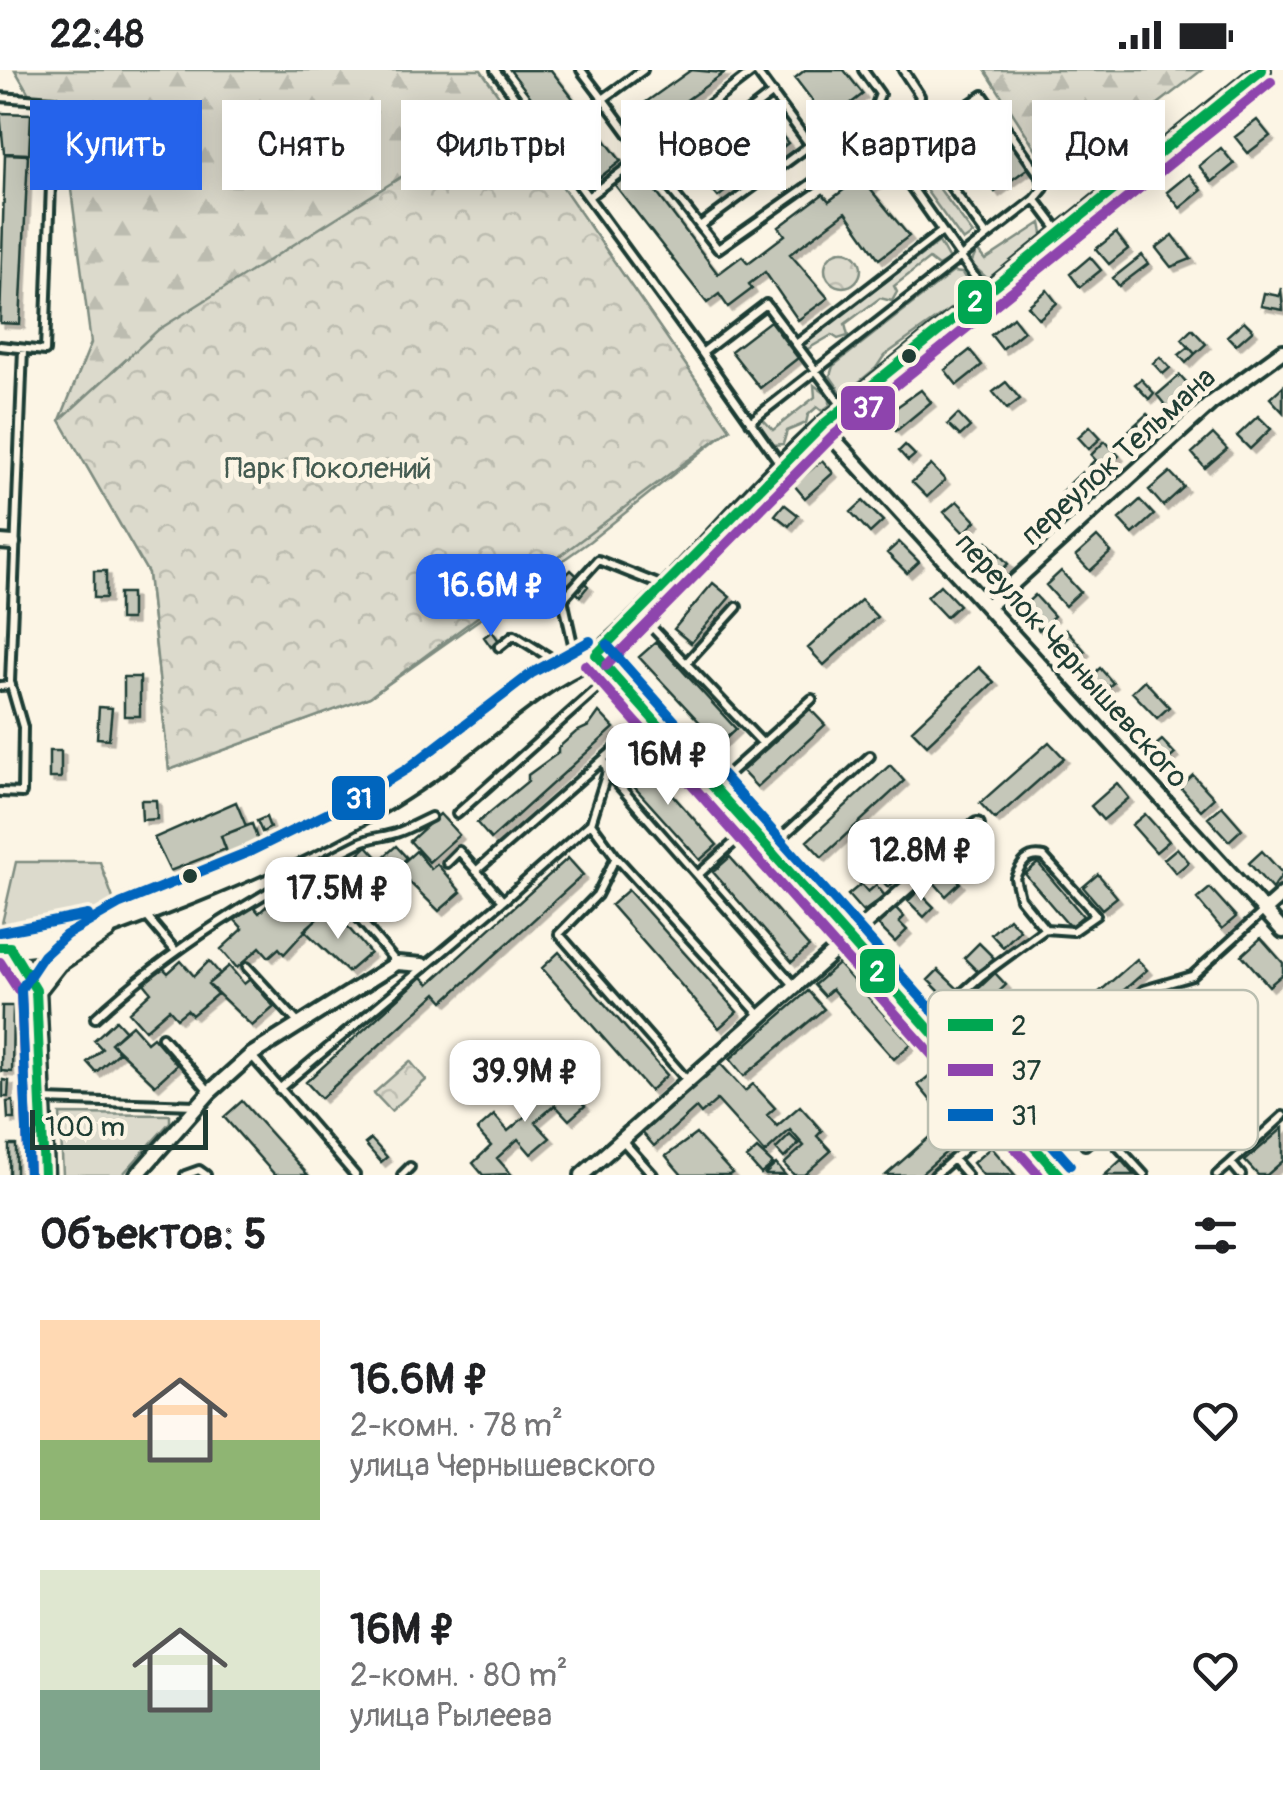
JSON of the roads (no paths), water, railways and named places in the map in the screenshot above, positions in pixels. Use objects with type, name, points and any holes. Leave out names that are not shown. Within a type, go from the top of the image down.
[{"type":"main road","points":[[44,1175],[36,990],[5,947],[119,922],[352,820],[441,762],[580,662],[614,674],[926,1026]]},
{"type":"main road","points":[[36,990],[58,962],[119,922]]},
{"type":"main road","points":[[1037,1150],[1059,1175]]},
{"type":"street","points":[[580,662],[668,588],[780,464],[822,426],[1262,70]]},
{"type":"street","name":"переулок Тельмана","points":[[990,604],[1210,404],[1283,351]]},
{"type":"street","name":"переулок Чернышевского","points":[[822,426],[990,604],[1283,931]]},
{"type":"street","points":[[586,1174],[846,936],[868,925],[977,825]]},
{"type":"street","points":[[1265,910],[1283,894]]},
{"type":"street","points":[[136,1175],[210,1092],[251,1054],[397,963],[422,965]]},
{"type":"lane","points":[[496,70],[780,464]]},
{"type":"lane","points":[[581,70],[621,124]]},
{"type":"lane","points":[[603,99],[643,70]]},
{"type":"lane","points":[[716,100],[755,70],[806,140]]},
{"type":"lane","points":[[863,70],[880,94],[878,100]]},
{"type":"lane","points":[[903,70],[921,100]]},
{"type":"lane","points":[[764,100],[773,93]]},
{"type":"lane","points":[[0,97],[54,101],[45,350],[0,346]]},
{"type":"lane","points":[[750,422],[1035,198],[1044,188],[1041,177],[1012,135]]},
{"type":"lane","points":[[700,226],[806,149]]},
{"type":"lane","points":[[588,197],[621,172]]},
{"type":"lane","points":[[672,190],[718,250],[806,188]]},
{"type":"lane","points":[[913,190],[986,293]]},
{"type":"lane","points":[[953,190],[987,236]]},
{"type":"lane","points":[[1035,198],[1060,232]]},
{"type":"lane","points":[[796,344],[942,231]]},
{"type":"lane","points":[[702,353],[766,304],[844,408]]},
{"type":"lane","points":[[0,792],[22,794],[23,727],[11,685],[6,543],[22,349]]},
{"type":"lane","points":[[580,662],[570,650],[563,599],[598,560],[668,588]]},
{"type":"lane","points":[[686,663],[738,607]]},
{"type":"lane","points":[[640,615],[762,744]]},
{"type":"lane","points":[[498,647],[514,635],[580,662]]},
{"type":"lane","points":[[457,814],[614,674]]},
{"type":"lane","points":[[0,686],[11,685]]},
{"type":"lane","points":[[714,787],[812,700]]},
{"type":"lane","points":[[476,871],[652,717]]},
{"type":"lane","points":[[769,849],[870,756]]},
{"type":"lane","points":[[604,760],[607,772],[793,984]]},
{"type":"lane","points":[[279,1088],[422,965],[429,966],[591,823],[607,772]]},
{"type":"lane","points":[[96,1018],[174,949],[203,938],[256,901],[363,840],[396,833],[431,817]]},
{"type":"lane","points":[[352,820],[363,840]]},
{"type":"lane","points":[[591,823],[616,857],[760,1014]]},
{"type":"lane","points":[[698,875],[750,828]]},
{"type":"lane","points":[[447,863],[460,851],[502,901]]},
{"type":"lane","points":[[966,990],[1045,929],[1073,931],[1096,914],[1044,857],[1037,855],[1024,861],[1015,878],[1020,898],[1045,929]]},
{"type":"lane","points":[[616,857],[597,895],[559,934],[688,1080]]},
{"type":"lane","points":[[1144,990],[1192,976],[1265,910]]},
{"type":"lane","points":[[143,912],[174,949]]},
{"type":"lane","points":[[356,914],[397,963]]},
{"type":"lane","points":[[247,968],[300,1025]]},
{"type":"lane","points":[[162,1037],[210,1092]]},
{"type":"lane","points":[[251,1054],[355,1175]]},
{"type":"lane","points":[[41,1100],[197,1106]]},
{"type":"lane","points":[[1258,1138],[1283,1116]]},
{"type":"lane","points":[[622,1139],[653,1175]]},
{"type":"lane","points":[[936,1175],[964,1150]]},
{"type":"lane","points":[[1121,1150],[1144,1175]]},
{"type":"lane","points":[[1217,1175],[1245,1150]]},
{"type":"lane","points":[[953,1160],[967,1175]]},
{"type":"lane","points":[[1230,1163],[1241,1175]]},
{"type":"lane","points":[[402,1175],[410,1167]]},
{"type":"lane","points":[[185,1175],[199,1170],[206,1175]]},
{"type":"park label","name":"Парк Поколений","points":[[328,468]]}]
